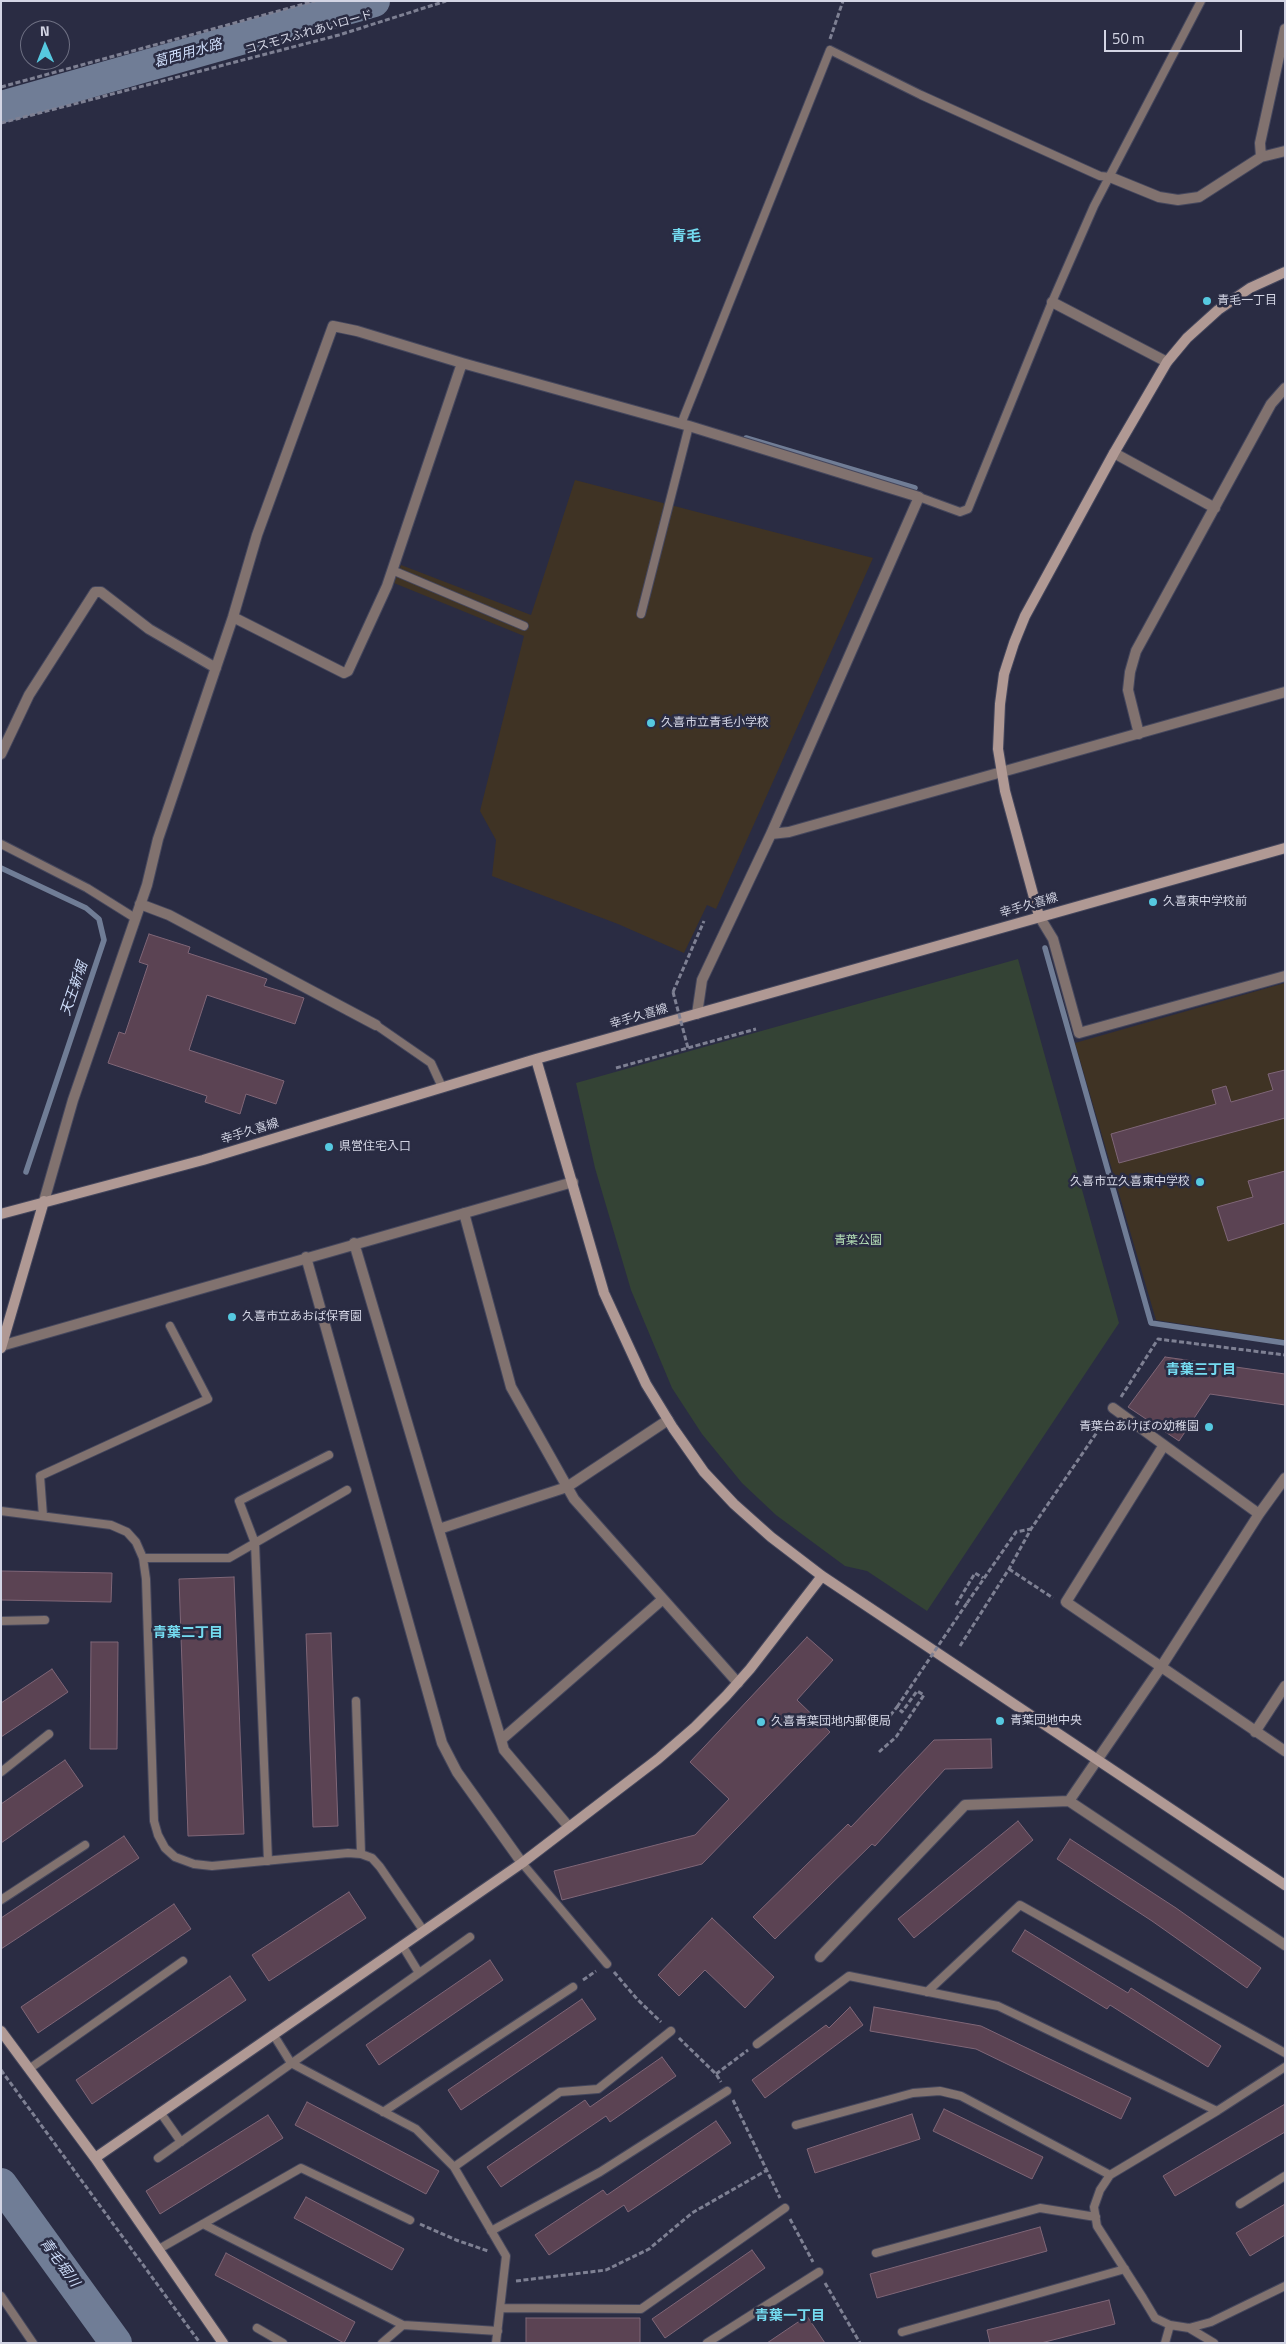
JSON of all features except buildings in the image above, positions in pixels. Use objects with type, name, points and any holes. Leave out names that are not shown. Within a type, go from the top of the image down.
[{"type":"street","points":[[1261,157],[1260,143],[1285,29]]},
{"type":"street","points":[[1110,177],[1158,197],[1178,200],[1199,197],[1261,157],[1285,151]]},
{"type":"street","points":[[1285,272],[1250,288],[1218,310],[1187,338],[1167,362],[1114,453],[1025,616],[1004,674],[1000,704],[998,749],[1000,772],[1039,916],[1053,939],[1079,1033],[1285,976]]},
{"type":"street","points":[[1052,302],[1167,362]]},
{"type":"street","points":[[1,1347],[73,1100],[110,998],[178,775],[233,617],[257,535],[333,326],[357,330],[462,363],[685,426],[919,497],[771,834],[702,980],[697,1014]]},
{"type":"street","points":[[233,617],[344,673],[354,663],[392,570],[462,363]]},
{"type":"street","points":[[1138,734],[1128,690],[1130,672],[1136,651],[1271,404],[1285,388]]},
{"type":"street","points":[[1114,453],[1215,508]]},
{"type":"street","points":[[1,754],[29,695],[95,592],[101,592],[149,629],[216,668]]},
{"type":"street","points":[[771,834],[789,832],[1285,692]]},
{"type":"street","name":"幸手久喜線","points":[[1,1214],[203,1160],[536,1059],[1285,848]]},
{"type":"street","points":[[140,904],[169,915],[376,1025]]},
{"type":"street","points":[[536,1059],[604,1293],[646,1384],[704,1472],[734,1504],[771,1537],[822,1576],[1285,1885]]},
{"type":"street","points":[[1,1347],[354,1243],[573,1182]]},
{"type":"street","points":[[464,1212],[511,1386],[567,1487],[574,1499],[738,1683]]},
{"type":"street","points":[[354,1243],[504,1750],[569,1828]]},
{"type":"street","points":[[306,1257],[442,1743],[457,1772],[522,1863]]},
{"type":"street","points":[[1113,1408],[1259,1514]]},
{"type":"street","points":[[439,1529],[567,1487],[668,1420]]},
{"type":"street","points":[[1164,1445],[1066,1602],[1285,1751]]},
{"type":"street","points":[[1069,1801],[1161,1667],[1259,1514],[1285,1478]]},
{"type":"street","points":[[95,2158],[522,1863],[658,1759],[696,1728],[738,1683],[822,1576]]},
{"type":"street","points":[[501,1740],[663,1599]]},
{"type":"street","points":[[1255,1732],[1285,1686]]},
{"type":"street","points":[[820,1957],[965,1805],[1069,1801],[1285,1945]]},
{"type":"street","points":[[1,2031],[95,2158],[223,2343]]},
{"type":"lane","points":[[919,497],[960,512],[968,509],[1052,302],[1094,206],[1201,1]]},
{"type":"lane","points":[[641,614],[685,426],[830,50],[921,95],[1100,176],[1110,177]]},
{"type":"lane","points":[[392,570],[524,626]]},
{"type":"lane","points":[[1,844],[87,888],[135,918]]},
{"type":"lane","points":[[376,1025],[431,1063],[442,1087]]},
{"type":"lane","points":[[43,1516],[40,1476],[208,1398],[170,1326]]},
{"type":"lane","points":[[268,1861],[255,1543],[239,1501],[329,1455]]},
{"type":"lane","points":[[143,1558],[229,1558],[347,1490]]},
{"type":"lane","points":[[1,1511],[111,1525],[126,1532],[136,1542],[143,1558],[146,1579],[154,1821],[158,1835],[165,1848],[176,1857],[194,1864],[212,1866],[348,1853],[361,1854],[372,1858],[380,1867],[423,1930]]},
{"type":"lane","points":[[1,1621],[45,1620]]},
{"type":"lane","points":[[356,1701],[361,1854]]},
{"type":"lane","points":[[1,1772],[50,1734]]},
{"type":"lane","points":[[1,1900],[84,1845]]},
{"type":"lane","points":[[522,1863],[607,1964]]},
{"type":"lane","points":[[927,1992],[1020,1906],[1285,2053]]},
{"type":"lane","points":[[158,2158],[470,1937]]},
{"type":"lane","points":[[402,1945],[419,1973]]},
{"type":"lane","points":[[29,2069],[183,1961]]},
{"type":"lane","points":[[757,2044],[849,1976],[998,2006],[1218,2111]]},
{"type":"lane","points":[[383,2112],[573,1987]]},
{"type":"lane","points":[[454,2167],[560,2092],[598,2089],[671,2031]]},
{"type":"lane","points":[[273,2034],[291,2064],[416,2129],[454,2167],[506,2256],[496,2343]]},
{"type":"lane","points":[[1214,2343],[1189,2328],[1170,2325],[1155,2318],[1097,2226],[1094,2207],[1100,2190],[1110,2175],[1218,2111],[1285,2067]]},
{"type":"lane","points":[[491,2231],[600,2172],[727,2091]]},
{"type":"lane","points":[[796,2125],[914,2093],[940,2091],[961,2096],[1110,2175]]},
{"type":"lane","points":[[160,2112],[182,2142]]},
{"type":"lane","points":[[159,2249],[301,2168],[410,2220]]},
{"type":"lane","points":[[1240,2204],[1285,2176]]},
{"type":"lane","points":[[500,2308],[641,2309],[785,2208]]},
{"type":"lane","points":[[876,2253],[1040,2208],[1096,2217]]},
{"type":"lane","points":[[203,2224],[404,2325],[498,2331]]},
{"type":"lane","points":[[902,2332],[1124,2269]]},
{"type":"lane","points":[[707,2343],[819,2272]]},
{"type":"lane","points":[[1189,2328],[1211,2322],[1285,2286]]},
{"type":"lane","points":[[1,2296],[33,2343]]},
{"type":"lane","points":[[382,2343],[404,2325]]},
{"type":"lane","points":[[1165,2343],[1170,2325]]},
{"type":"lane","points":[[257,2328],[283,2343]]},
{"type":"path","points":[[1,88],[315,1]]},
{"type":"path","name":"コスモスふれあいロード","points":[[1,123],[339,35],[446,1]]},
{"type":"path","points":[[830,50],[830,42],[843,1]]},
{"type":"path","points":[[688,1048],[673,992],[704,920]]},
{"type":"path","points":[[616,1068],[756,1029]]},
{"type":"path","points":[[885,1722],[1016,1532],[1031,1529]]},
{"type":"path","points":[[960,1646],[1009,1569],[1056,1600],[1066,1602]]},
{"type":"path","points":[[956,1605],[975,1573],[983,1578]]},
{"type":"path","points":[[879,1752],[896,1737],[924,1696],[917,1691],[902,1712],[897,1707]]},
{"type":"path","points":[[573,1987],[607,1964],[637,1999],[716,2074],[757,2044]]},
{"type":"path","points":[[1,2070],[200,2343]]},
{"type":"path","points":[[503,2283],[606,2270],[649,2249],[692,2213],[767,2169]]},
{"type":"path","points":[[410,2220],[456,2240],[506,2256]]},
{"type":"shaded area","name":"久喜市立青毛小学校","points":[[575,480],[873,558],[716,909],[707,905],[684,953],[618,924],[492,876],[496,840],[480,811],[524,636],[394,583],[401,565],[531,615]]},
{"type":"shaded area","name":"久喜市立久喜東中学校","points":[[1285,983],[1285,1340],[1156,1320],[1075,1043]]},
{"type":"green space","name":"青葉公園","points":[[1018,959],[1119,1323],[927,1611],[867,1571],[845,1566],[776,1515],[742,1483],[702,1434],[672,1388],[631,1290],[595,1168],[576,1083]]},
{"type":"waterway","name":"葛西用水路","points":[[1,107],[374,1]]},
{"type":"waterway","points":[[746,438],[915,488]]},
{"type":"waterway","name":"天王新堀","points":[[1,868],[86,908],[99,919],[104,940],[26,1172]]},
{"type":"waterway","points":[[1045,948],[1151,1323],[1285,1343]]},
{"type":"waterway","name":"青毛堀川","points":[[1,2184],[116,2343]]},
{"type":"place","name":"青毛一丁目","points":[[1207,301]]},
{"type":"place","name":"久喜市立青毛小学校","points":[[651,723]]},
{"type":"place","name":"久喜東中学校前","points":[[1153,902]]},
{"type":"place","name":"県営住宅入口","points":[[329,1147]]},
{"type":"place","name":"久喜市立久喜東中学校","points":[[1200,1182]]},
{"type":"place","name":"久喜市立あおば保育園","points":[[232,1317]]},
{"type":"place","name":"青葉台あけぼの幼稚園","points":[[1209,1427]]},
{"type":"place","name":"青葉団地中央","points":[[1000,1721]]},
{"type":"place","name":"久喜青葉団地内郵便局","points":[[761,1722]]},
{"type":"district","name":"青毛","points":[[686,237]]},
{"type":"district","name":"青葉三丁目","points":[[1201,1371]]},
{"type":"district","name":"青葉二丁目","points":[[188,1634]]},
{"type":"district","name":"青葉一丁目","points":[[790,2317]]}]
